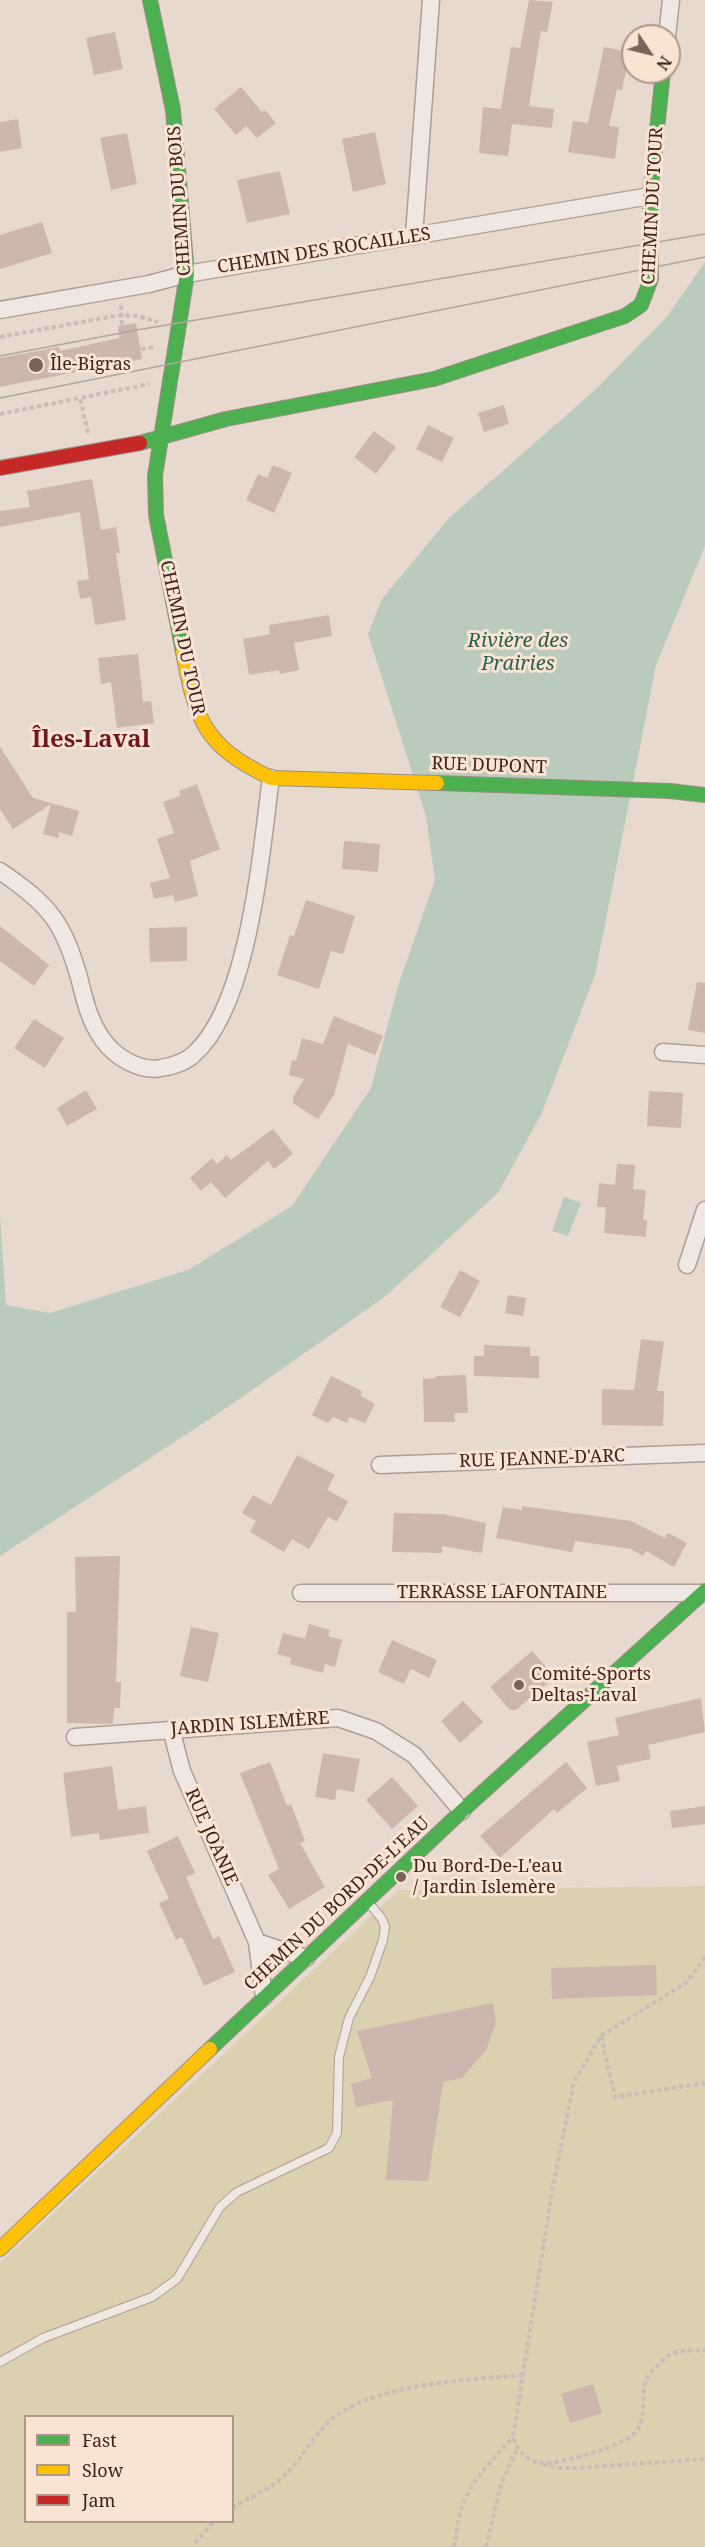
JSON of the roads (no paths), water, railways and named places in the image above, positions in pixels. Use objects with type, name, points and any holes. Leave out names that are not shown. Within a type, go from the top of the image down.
[{"type":"street","name":"CHEMIN DU BOIS","points":[[150,0],[174,121],[187,273],[159,438]]},
{"type":"street","points":[[414,236],[431,0]]},
{"type":"street","points":[[668,24],[671,0]]},
{"type":"street","name":"CHEMIN DU TOUR","points":[[0,468],[123,448],[226,419],[434,379],[625,316],[641,305],[651,279],[650,196],[662,84]]},
{"type":"street","name":"CHEMIN DES ROCAILLES","points":[[0,310],[149,284],[187,273],[650,196]]},
{"type":"street","name":"CHEMIN DU TOUR","points":[[159,438],[155,476],[156,515],[192,699],[201,725],[217,744],[244,766],[271,778]]},
{"type":"street","points":[[0,871],[34,894],[54,917],[68,943],[90,1018],[103,1040],[119,1058],[155,1069],[176,1065],[193,1056],[208,1039],[224,1011],[235,979],[254,907],[271,778]]},
{"type":"street","name":"RUE DUPONT","points":[[271,778],[670,791],[705,795]]},
{"type":"street","points":[[663,1052],[705,1055]]},
{"type":"street","points":[[687,1265],[705,1210]]},
{"type":"street","name":"RUE JEANNE-D'ARC","points":[[380,1465],[705,1453]]},
{"type":"street","name":"TERRASSE LAFONTAINE","points":[[301,1593],[705,1592]]},
{"type":"street","name":"CHEMIN DU BORD-DE-L'EAU","points":[[0,2249],[462,1811],[705,1592]]},
{"type":"street","name":"JARDIN ISLEMÈRE","points":[[75,1737],[338,1718],[376,1731],[414,1755],[462,1811]]},
{"type":"street","name":"RUE JOANIE","points":[[171,1729],[182,1771],[257,1942],[264,1997]]},
{"type":"street","points":[[257,1942],[306,1958]]},
{"type":"lane","points":[[0,2362],[43,2338],[152,2297],[177,2279],[220,2206],[237,2192],[329,2148],[337,2133],[339,2057],[349,2018],[370,1977],[383,1940],[385,1927],[382,1919],[367,1900]]},
{"type":"water","name":"Rivière des Prairies","points":[[705,262],[705,546],[656,665],[595,975],[541,1115],[498,1193],[386,1296],[222,1411],[0,1556],[0,1216],[6,1305],[50,1313],[188,1270],[292,1206],[371,1088],[398,986],[435,880],[426,816],[368,634],[382,599],[449,518],[594,391],[666,318]]},
{"type":"water","points":[[564,1197],[581,1203],[568,1236],[552,1231]]},
{"type":"tram line","points":[[0,356],[137,330],[705,234]]},
{"type":"tram line","points":[[0,398],[705,257]]},
{"type":"place","name":"Île-Bigras","points":[[36,365]]},
{"type":"place","name":"Comité-Sports Deltas-Laval","points":[[519,1685]]},
{"type":"place","name":"Du Bord-De-L'eau / Jardin Islemère","points":[[401,1877]]},
{"type":"district","name":"Îles-Laval","points":[[91,740]]}]
